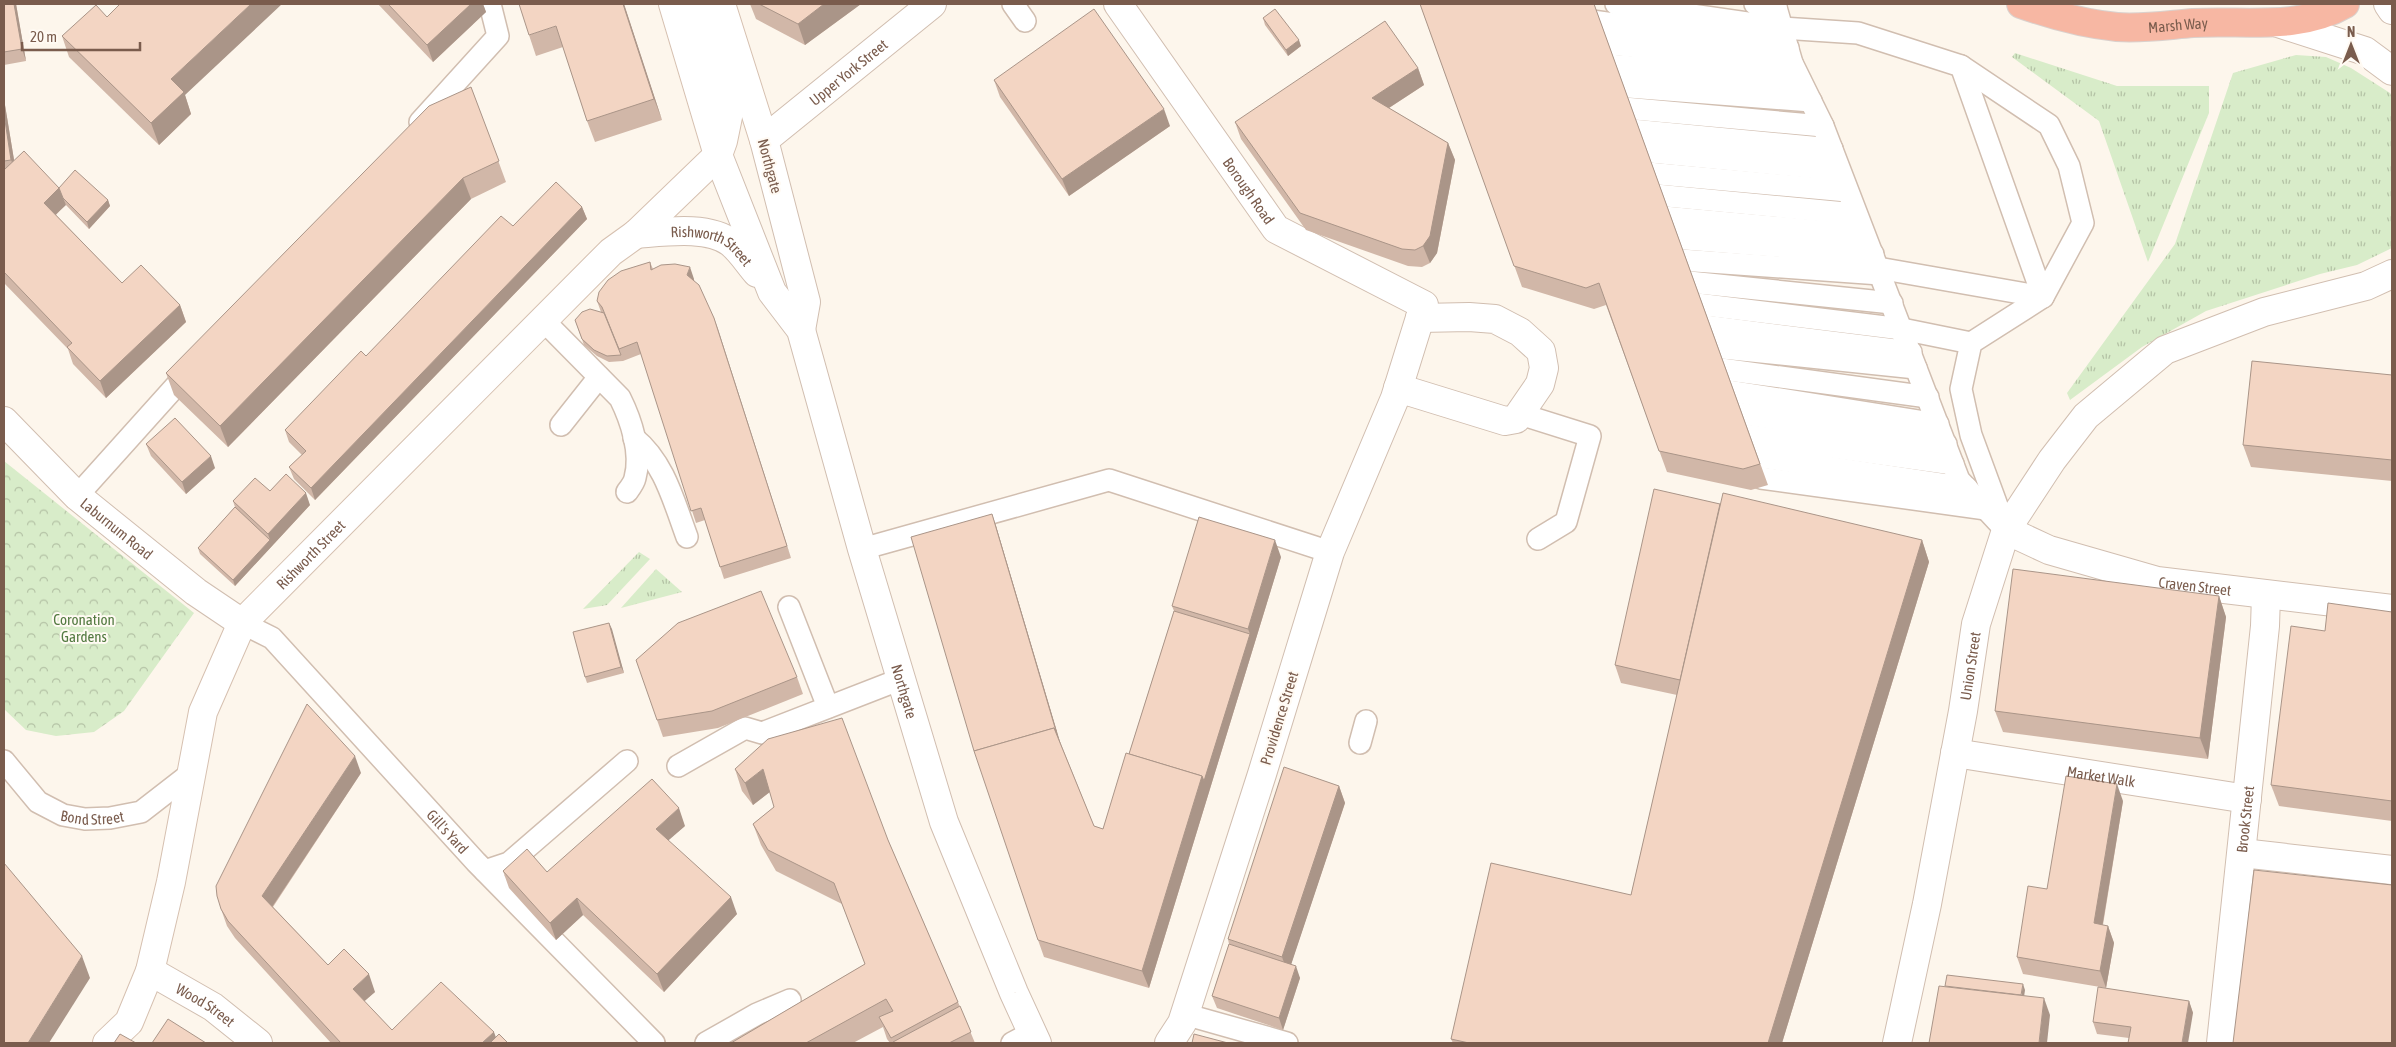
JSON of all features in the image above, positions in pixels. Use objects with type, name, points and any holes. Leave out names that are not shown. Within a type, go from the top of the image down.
[{"type":"highway","name":"Marsh Way","points":[[2021,4],[2086,23],[2119,27],[2193,23],[2278,23],[2313,18],[2340,7]]},
{"type":"highway","points":[[2193,23],[2220,4]]},
{"type":"street","name":"Northgate","points":[[673,4],[718,155],[772,292],[801,330],[862,549],[944,822],[1026,1040]]},
{"type":"street","points":[[701,4],[730,107],[718,155]]},
{"type":"street","name":"Northgate","points":[[721,4],[764,140],[806,302],[801,330]]},
{"type":"street","name":"Upper York Street","points":[[764,140],[932,4]]},
{"type":"street","name":"Borough Road","points":[[1118,4],[1276,229],[1424,305],[1420,318]]},
{"type":"street","points":[[2388,4],[2392,10]]},
{"type":"street","points":[[2278,23],[2365,52],[2392,71]]},
{"type":"street","name":"Rishworth Street","points":[[107,1043],[129,1022],[150,970],[172,882],[190,774],[203,712],[242,624],[611,252],[636,234],[718,155]]},
{"type":"street","name":"Rishworth Street","points":[[636,234],[674,230],[710,234],[731,243],[772,292]]},
{"type":"street","name":"Union Street","points":[[1896,1043],[1927,904],[1955,753],[1976,624],[2006,530],[2052,460],[2086,416],[2165,350],[2264,312],[2366,286],[2392,274]]},
{"type":"street","points":[[1469,317],[1496,319],[1520,332],[1542,351],[1544,368],[1540,384],[1516,420],[1505,421],[1397,393],[1420,318],[1469,317]]},
{"type":"street","name":"Providence Street","points":[[1165,1042],[1182,1023],[1262,774],[1330,552],[1397,393]]},
{"type":"street","name":"Laburnum Road","points":[[4,420],[77,496],[196,592],[242,624]]},
{"type":"street","name":"Craven Street","points":[[2006,530],[2064,555],[2157,581],[2392,609]]},
{"type":"street","name":"Brook Street","points":[[2221,1043],[2265,626],[2266,595]]},
{"type":"street","name":"Market Walk","points":[[1955,753],[2247,799]]},
{"type":"street","points":[[2242,853],[2392,870]]},
{"type":"street","name":"Wood Street","points":[[150,970],[213,1007],[258,1043]]},
{"type":"lane","points":[[405,138],[498,36],[490,4]]},
{"type":"lane","points":[[1616,4],[1790,55]]},
{"type":"lane","points":[[1755,4],[1776,5],[1790,55],[1823,126],[1959,480],[2006,530]]},
{"type":"lane","points":[[1592,21],[1790,55]]},
{"type":"lane","points":[[1608,65],[1790,55],[1858,33],[1961,66],[2049,125],[2070,166],[2083,223],[2043,298],[1971,343],[1902,329],[1697,304]]},
{"type":"lane","points":[[1600,43],[1790,55]]},
{"type":"lane","points":[[1961,66],[2043,298]]},
{"type":"lane","points":[[1616,86],[1811,101]]},
{"type":"lane","points":[[1624,108],[1823,126]]},
{"type":"lane","points":[[1632,130],[1832,149]]},
{"type":"lane","points":[[1640,151],[1839,170]]},
{"type":"lane","points":[[1648,174],[1847,191]]},
{"type":"lane","points":[[1656,195],[1856,214]]},
{"type":"lane","points":[[1664,217],[1874,258],[2043,298]]},
{"type":"lane","points":[[1673,238],[1874,258]]},
{"type":"lane","points":[[1681,260],[1874,258]]},
{"type":"lane","points":[[1689,282],[1892,303]]},
{"type":"lane","points":[[543,320],[620,398],[627,412],[634,438],[637,460],[635,479],[627,492]]},
{"type":"lane","points":[[1705,326],[1914,360]]},
{"type":"lane","points":[[1971,343],[1961,389],[1971,435],[2006,530]]},
{"type":"lane","points":[[1713,347],[1914,360]]},
{"type":"lane","points":[[77,496],[203,356]]},
{"type":"lane","points":[[1721,369],[1928,397]]},
{"type":"lane","points":[[560,425],[599,378]]},
{"type":"lane","points":[[1729,391],[1938,424]]},
{"type":"lane","points":[[1737,413],[1946,444]]},
{"type":"lane","points":[[1520,414],[1590,436],[1566,522],[1538,539]]},
{"type":"lane","points":[[1746,435],[1953,464]]},
{"type":"lane","points":[[634,438],[645,447],[665,478],[687,537]]},
{"type":"lane","points":[[1754,456],[1967,488]]},
{"type":"lane","points":[[1762,478],[1986,509]]},
{"type":"lane","points":[[862,549],[1109,480],[1330,552]]},
{"type":"lane","points":[[789,607],[828,707]]},
{"type":"lane","name":"Gill's Yard","points":[[242,624],[272,638],[485,871],[654,1043]]},
{"type":"lane","points":[[678,766],[746,728],[762,733],[901,679]]},
{"type":"lane","points":[[1360,743],[1366,721]]},
{"type":"lane","name":"Bond Street","points":[[4,761],[38,802],[63,815],[85,819],[110,818],[141,812],[190,774]]},
{"type":"lane","points":[[485,871],[510,863],[627,761]]},
{"type":"lane","points":[[706,1043],[757,1014],[790,1000]]},
{"type":"lane","points":[[1184,1014],[1287,1043]]},
{"type":"green space","points":[[2015,53],[2117,86],[2209,86],[2209,113],[2148,262],[2099,121],[2012,57]]},
{"type":"green space","points":[[2296,55],[2326,57],[2351,68],[2390,93],[2392,97],[2392,248],[2357,265],[2320,274],[2206,311],[2142,347],[2070,400],[2067,393],[2175,244],[2233,73]]},
{"type":"green space","name":"Coronation Gardens","points":[[4,461],[194,613],[124,711],[94,732],[56,736],[26,730],[4,709]]},
{"type":"green space","points":[[639,552],[650,559],[607,605],[583,609]]},
{"type":"green space","points":[[656,569],[682,592],[621,608]]},
{"type":"building","points":[[4,4],[14,4],[22,49],[4,52]]},
{"type":"building","points":[[120,4],[251,4],[171,79],[184,92],[151,123],[62,36],[96,5],[107,17]]},
{"type":"building","points":[[388,4],[471,4],[427,45]]},
{"type":"building","points":[[519,4],[623,4],[654,99],[587,121],[556,26],[529,35]]},
{"type":"building","points":[[759,4],[824,4],[798,24]]},
{"type":"building","points":[[1420,4],[1594,4],[1760,464],[1743,469],[1659,451],[1599,283],[1586,288],[1514,266]]},
{"type":"building","points":[[1094,9],[1164,109],[1062,179],[994,80]]},
{"type":"building","points":[[1275,9],[1299,40],[1286,50],[1263,18]]},
{"type":"building","points":[[1385,21],[1418,68],[1372,98],[1448,143],[1430,236],[1423,246],[1415,250],[1402,249],[1300,213],[1235,122]]},
{"type":"building","points":[[471,87],[499,161],[463,178],[220,426],[166,373],[429,106]]},
{"type":"building","points":[[4,114],[11,160],[4,161]]},
{"type":"building","points":[[24,151],[59,188],[44,203],[122,283],[141,265],[180,305],[100,381],[67,347],[72,343],[4,272],[4,170]]},
{"type":"building","points":[[75,170],[108,200],[87,222],[63,198],[59,188]]},
{"type":"building","points":[[556,182],[582,207],[311,488],[289,467],[306,451],[285,430],[361,351],[366,356],[501,216],[513,226]]},
{"type":"building","points":[[650,262],[651,270],[661,265],[675,264],[690,267],[687,275],[699,285],[714,318],[787,546],[720,567],[701,508],[691,511],[637,342],[619,349],[602,307],[597,301],[599,292],[608,280],[621,271]]},
{"type":"building","points":[[590,309],[604,313],[621,355],[607,356],[594,350],[582,339],[575,320],[582,312]]},
{"type":"building","points":[[2252,361],[2392,375],[2392,460],[2243,445]]},
{"type":"building","points":[[175,418],[211,456],[182,482],[146,444]]},
{"type":"building","points":[[286,474],[306,493],[268,534],[233,501],[255,478],[270,491]]},
{"type":"building","points":[[1654,489],[1720,504],[1680,680],[1615,665]]},
{"type":"building","points":[[1723,493],[1922,540],[1768,1043],[1469,1043],[1451,1039],[1491,863],[1631,895]]},
{"type":"building","points":[[235,507],[270,540],[233,580],[198,548]]},
{"type":"building","points":[[992,514],[1056,731],[1054,728],[974,751],[911,537]]},
{"type":"building","points":[[1199,517],[1275,540],[1248,629],[1172,606]]},
{"type":"building","points":[[2013,569],[2219,596],[2200,738],[1995,711]]},
{"type":"building","points":[[761,591],[797,677],[712,711],[657,720],[636,660],[678,623]]},
{"type":"building","points":[[2328,603],[2392,612],[2392,801],[2271,785],[2291,626],[2325,631]]},
{"type":"building","points":[[1174,611],[1250,634],[1204,781],[1202,776],[1129,754]]},
{"type":"building","points":[[609,623],[621,667],[585,677],[573,632]]},
{"type":"building","points":[[307,704],[355,756],[262,896],[328,965],[344,949],[369,974],[353,989],[392,1030],[441,982],[494,1032],[482,1043],[341,1043],[228,921],[221,909],[216,886]]},
{"type":"building","points":[[842,718],[888,840],[958,1002],[891,1038],[879,1017],[893,1011],[886,999],[806,1043],[731,1043],[865,964],[834,883],[768,850],[753,824],[774,807],[763,769],[745,783],[735,769],[768,739]]},
{"type":"building","points":[[1054,728],[1094,826],[1103,829],[1126,753],[1202,776],[1142,971],[1038,940],[974,751]]},
{"type":"building","points":[[1284,767],[1339,786],[1282,957],[1228,939]]},
{"type":"building","points":[[2066,776],[2117,784],[2094,923],[2108,926],[2100,971],[2017,957],[2028,886],[2047,889]]},
{"type":"building","points":[[652,779],[679,808],[656,829],[731,897],[657,974],[577,898],[550,923],[503,871],[527,849],[547,872]]},
{"type":"building","points":[[4,863],[82,956],[28,1043],[4,1043]]},
{"type":"building","points":[[2254,870],[2392,885],[2392,1043],[2233,1043]]},
{"type":"building","points":[[1229,944],[1296,966],[1279,1018],[1212,996]]},
{"type":"building","points":[[1947,975],[2023,984],[2021,995],[1945,986]]},
{"type":"building","points":[[1939,986],[2044,998],[2039,1043],[1929,1043]]},
{"type":"building","points":[[2098,987],[2189,1001],[2182,1043],[2128,1043],[2131,1027],[2093,1022]]},
{"type":"building","points":[[960,1006],[971,1032],[949,1043],[893,1043],[893,1042]]},
{"type":"building","points":[[168,1019],[206,1043],[152,1043]]},
{"type":"building","points":[[120,1034],[136,1043],[114,1043]]},
{"type":"building","points":[[499,1034],[508,1043],[490,1043]]},
{"type":"building","points":[[1194,1034],[1228,1043],[1192,1043]]}]
